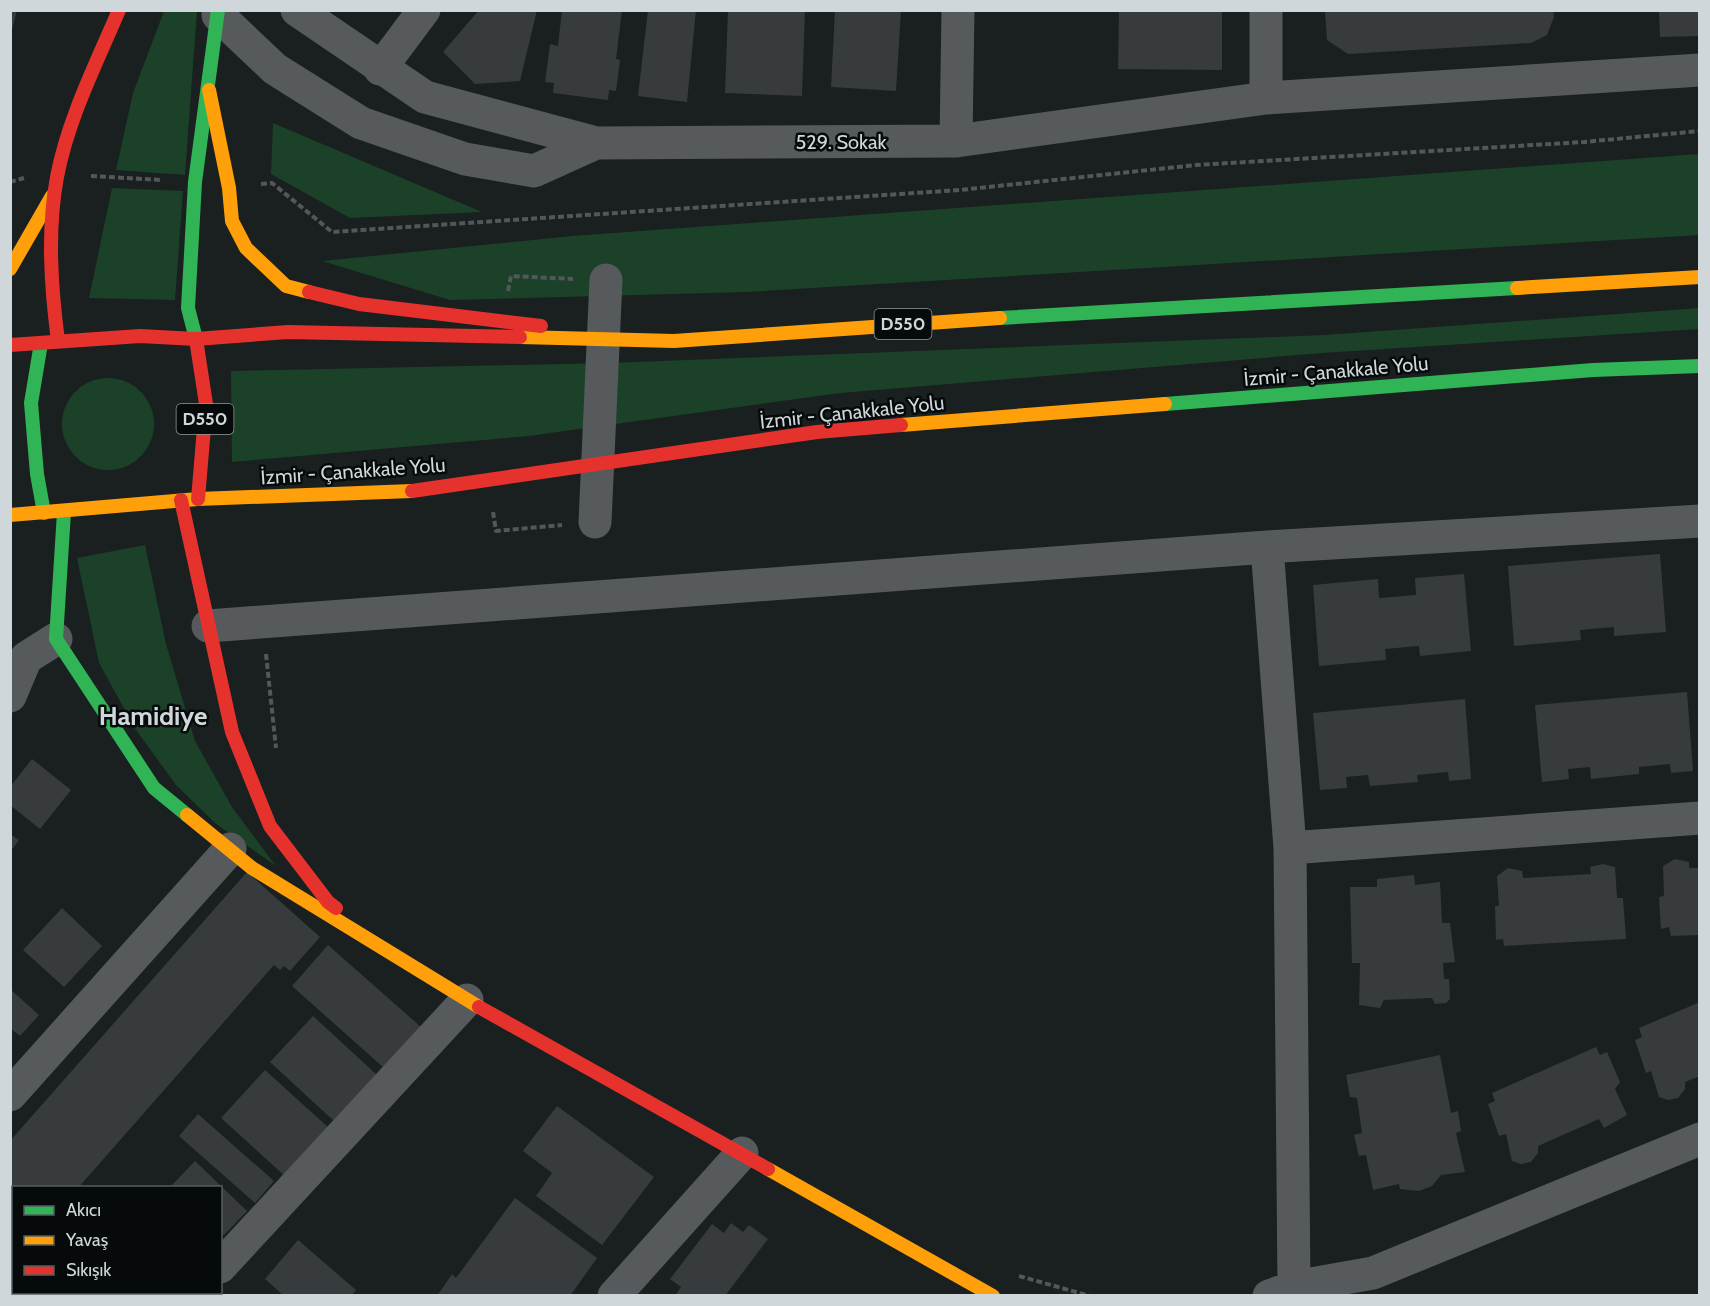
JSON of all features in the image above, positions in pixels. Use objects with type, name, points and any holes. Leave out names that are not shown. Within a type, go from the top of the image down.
[{"type":"main road","points":[[58,341],[51,283],[55,189],[69,135],[118,10]]},
{"type":"main road","points":[[196,339],[188,308],[195,182],[218,13]]},
{"type":"main road","points":[[209,90],[229,188],[232,221],[246,248],[286,286],[359,304],[674,341]]},
{"type":"main road","points":[[10,269],[55,189]]},
{"type":"main road","name":"D550","points":[[10,345],[140,336],[196,339],[288,332],[674,341],[830,328],[1700,277]]},
{"type":"main road","name":"D550","points":[[196,339],[206,404],[198,499]]},
{"type":"main road","points":[[41,343],[31,403],[37,474],[44,513]]},
{"type":"main road","name":"İzmir - Çanakkale Yolu","points":[[10,515],[181,500],[409,491],[817,432],[1593,370],[1700,366]]},
{"type":"main road","points":[[181,500],[232,732],[270,826],[328,902],[467,1000]]},
{"type":"main road","points":[[64,512],[56,639],[154,788],[252,868],[467,1000],[993,1296]]},
{"type":"street","points":[[297,10],[380,69],[425,97],[596,143]]},
{"type":"street","points":[[380,69],[424,10]]},
{"type":"street","points":[[956,141],[958,10]]},
{"type":"street","points":[[1266,10],[1266,98]]},
{"type":"street","points":[[218,13],[275,69],[361,123],[465,159],[534,171],[596,143]]},
{"type":"street","name":"529. Sokak","points":[[596,143],[956,141],[1266,98],[1700,70]]},
{"type":"street","points":[[595,522],[606,280]]},
{"type":"street","points":[[208,626],[1267,547],[1700,521]]},
{"type":"street","points":[[1267,547],[1290,848],[1281,1291],[1373,1273],[1700,1139]]},
{"type":"street","points":[[10,696],[26,658],[56,639]]},
{"type":"street","points":[[1290,848],[1700,818]]},
{"type":"street","points":[[10,1095],[230,849]]},
{"type":"street","points":[[222,1265],[467,1000]]},
{"type":"street","points":[[614,1296],[742,1153]]},
{"type":"path","points":[[272,183],[332,232],[960,190],[1196,165],[1584,142],[1700,131]]},
{"type":"path","points":[[115,177],[170,181]]},
{"type":"path","points":[[10,182],[25,178]]},
{"type":"path","points":[[511,276],[606,280]]},
{"type":"path","points":[[496,531],[595,522]]},
{"type":"path","points":[[263,622],[278,756]]},
{"type":"path","points":[[1008,1273],[1090,1296]]},
{"type":"path","points":[[1150,1296],[1190,1296]]},
{"type":"green space","points":[[164,11],[197,11],[185,175],[116,170],[133,93]]},
{"type":"green space","points":[[273,123],[482,212],[350,218],[271,174]]},
{"type":"green space","points":[[1699,154],[1699,235],[746,292],[450,300],[322,261],[572,236]]},
{"type":"green space","points":[[112,188],[183,191],[175,300],[89,298]]},
{"type":"green space","points":[[1700,308],[1699,329],[1322,353],[840,393],[529,436],[232,462],[231,371],[610,363],[1325,335]]},
{"type":"green space","points":[[99,378],[117,378],[134,385],[147,398],[154,415],[154,433],[147,450],[134,463],[117,470],[99,470],[82,463],[69,450],[62,433],[62,415],[69,398],[82,385]]},
{"type":"green space","points":[[145,545],[166,644],[195,741],[232,807],[276,866],[215,823],[176,785],[136,730],[99,663],[77,558]]},
{"type":"building","points":[[10,10],[17,10],[12,30],[10,30]]},
{"type":"building","points":[[479,10],[537,10],[520,81],[475,84],[443,52]]},
{"type":"building","points":[[562,10],[622,10],[616,59],[620,60],[616,91],[609,90],[608,100],[553,93],[554,83],[545,82],[550,44],[558,46]]},
{"type":"building","points":[[648,10],[696,10],[687,102],[638,96]]},
{"type":"building","points":[[728,10],[805,10],[802,96],[725,93]]},
{"type":"building","points":[[835,10],[901,10],[896,91],[831,87]]},
{"type":"building","points":[[1119,10],[1222,11],[1222,70],[1118,69]]},
{"type":"building","points":[[1325,10],[1553,10],[1554,17],[1547,35],[1531,43],[1348,54],[1327,40]]},
{"type":"building","points":[[1659,10],[1700,10],[1700,36],[1660,37]]},
{"type":"building","points":[[1660,554],[1666,632],[1614,636],[1614,627],[1580,630],[1581,640],[1514,646],[1508,566]]},
{"type":"building","points":[[1464,574],[1471,651],[1420,656],[1419,646],[1385,649],[1386,660],[1319,666],[1313,585],[1378,579],[1379,598],[1416,595],[1415,578]]},
{"type":"building","points":[[1687,692],[1693,771],[1671,773],[1670,764],[1639,767],[1639,774],[1591,779],[1590,767],[1568,769],[1569,779],[1542,782],[1535,705]]},
{"type":"building","points":[[1465,699],[1471,779],[1449,781],[1448,772],[1417,775],[1418,782],[1370,786],[1368,775],[1346,777],[1347,788],[1320,790],[1313,713]]},
{"type":"building","points":[[32,759],[71,790],[40,829],[10,805],[10,787]]},
{"type":"building","points":[[10,834],[19,840],[10,852]]},
{"type":"building","points":[[1675,859],[1689,862],[1689,868],[1700,868],[1700,935],[1671,936],[1669,927],[1661,929],[1659,897],[1664,896],[1663,866]]},
{"type":"building","points":[[1603,864],[1615,867],[1617,898],[1623,898],[1626,939],[1504,946],[1503,939],[1496,940],[1495,906],[1499,906],[1497,876],[1508,868],[1522,871],[1523,878],[1591,874],[1590,867]]},
{"type":"building","points":[[247,872],[320,937],[290,971],[284,966],[280,970],[274,965],[80,1186],[12,1186],[12,1238],[10,1237],[10,1141]]},
{"type":"building","points":[[1414,875],[1415,885],[1440,882],[1442,923],[1450,923],[1455,962],[1443,963],[1444,979],[1449,979],[1450,999],[1446,1003],[1435,1004],[1432,998],[1384,1000],[1380,1008],[1359,1005],[1360,963],[1352,963],[1350,887],[1377,887],[1377,879]]},
{"type":"building","points":[[62,908],[102,946],[64,987],[23,950]]},
{"type":"building","points":[[328,945],[421,1027],[384,1068],[292,986]]},
{"type":"building","points":[[10,989],[39,1015],[20,1036],[10,1028]]},
{"type":"building","points":[[1700,1002],[1700,1076],[1685,1082],[1685,1089],[1678,1098],[1668,1100],[1659,1097],[1651,1071],[1646,1073],[1635,1040],[1642,1037],[1639,1028]]},
{"type":"building","points":[[313,1016],[377,1075],[335,1122],[270,1062]]},
{"type":"building","points":[[1596,1047],[1600,1055],[1607,1052],[1620,1082],[1615,1089],[1627,1115],[1604,1128],[1599,1119],[1538,1146],[1538,1153],[1531,1162],[1521,1164],[1512,1161],[1506,1134],[1499,1136],[1488,1104],[1495,1101],[1492,1093]]},
{"type":"building","points":[[1440,1055],[1451,1113],[1458,1111],[1461,1131],[1456,1133],[1465,1172],[1441,1175],[1432,1186],[1419,1191],[1400,1189],[1399,1184],[1373,1190],[1366,1155],[1359,1156],[1354,1135],[1362,1133],[1357,1098],[1350,1097],[1346,1075]]},
{"type":"building","points":[[265,1070],[330,1129],[286,1177],[221,1118]]},
{"type":"building","points":[[557,1106],[654,1177],[602,1245],[536,1196],[552,1173],[523,1151]]},
{"type":"building","points":[[198,1114],[274,1181],[255,1203],[179,1136]]},
{"type":"building","points":[[195,1161],[221,1186],[173,1186]]},
{"type":"building","points":[[222,1187],[247,1211],[224,1235],[222,1233]]},
{"type":"building","points":[[515,1198],[597,1258],[570,1296],[437,1296],[452,1274],[456,1278]]},
{"type":"building","points":[[731,1223],[743,1232],[749,1225],[768,1239],[725,1296],[675,1296],[681,1287],[670,1279],[712,1224],[724,1233]]},
{"type":"building","points":[[298,1240],[356,1290],[351,1296],[284,1296],[265,1279]]},
{"type":"building","points":[[34,1294],[90,1294],[89,1296],[36,1296]]},
{"type":"building","points":[[114,1294],[155,1294],[157,1296],[115,1296]]},
{"type":"traffic: fast","points":[[196,339],[188,308],[195,182],[218,10]]},
{"type":"traffic: fast","points":[[1000,318],[1517,288]]},
{"type":"traffic: fast","points":[[41,343],[31,403],[37,474],[44,513]]},
{"type":"traffic: fast","points":[[1165,404],[1593,370],[1700,366]]},
{"type":"traffic: fast","points":[[64,512],[56,639],[154,788],[187,815]]},
{"type":"traffic: slow","points":[[209,90],[229,188],[232,221],[246,248],[286,286],[309,292]]},
{"type":"traffic: slow","points":[[10,269],[52,196]]},
{"type":"traffic: slow","points":[[1517,288],[1700,277]]},
{"type":"traffic: slow","points":[[520,337],[674,341],[1000,318]]},
{"type":"traffic: slow","points":[[901,425],[1165,404]]},
{"type":"traffic: slow","points":[[10,515],[198,499],[412,491]]},
{"type":"traffic: slow","points":[[187,815],[252,868],[479,1007]]},
{"type":"traffic: slow","points":[[768,1169],[993,1296]]},
{"type":"traffic: jam","points":[[58,341],[51,259],[52,218],[57,177],[75,113],[119,10]]},
{"type":"traffic: jam","points":[[309,292],[359,304],[541,326]]},
{"type":"traffic: jam","points":[[10,345],[140,336],[196,339],[288,332],[520,337]]},
{"type":"traffic: jam","points":[[196,339],[206,404],[198,499]]},
{"type":"traffic: jam","points":[[412,491],[817,432],[901,425]]},
{"type":"traffic: jam","points":[[181,500],[232,732],[270,826],[328,902],[336,908]]},
{"type":"traffic: jam","points":[[479,1007],[768,1169]]},
{"type":"district","name":"Hamidiye","points":[[153,716]]}]
